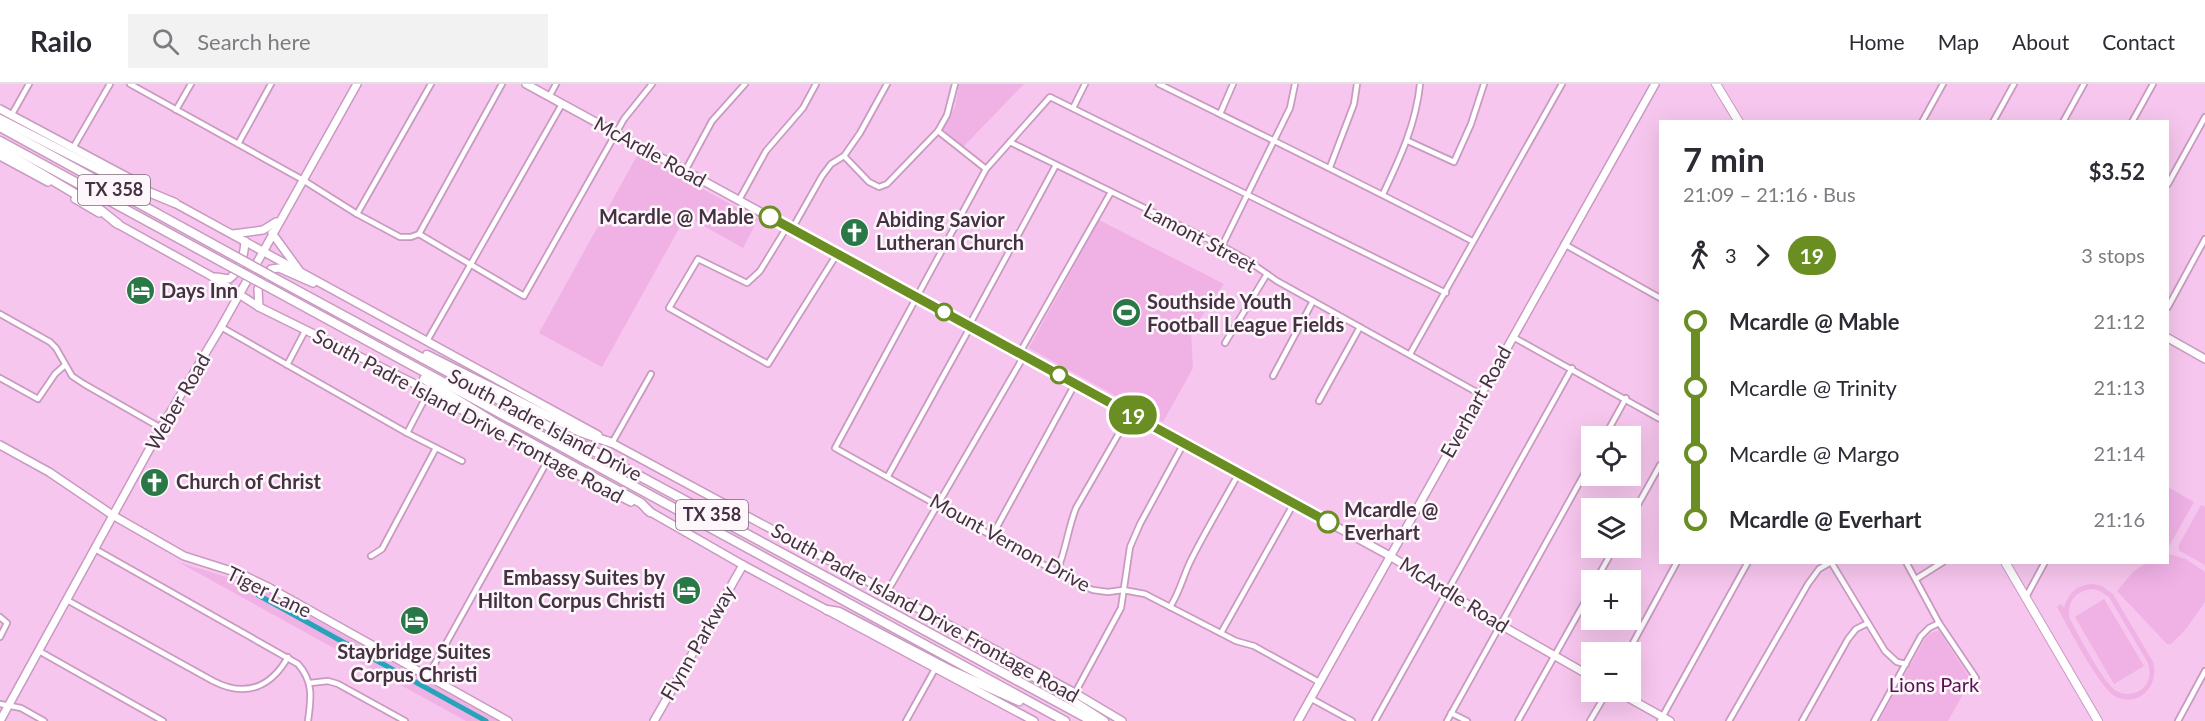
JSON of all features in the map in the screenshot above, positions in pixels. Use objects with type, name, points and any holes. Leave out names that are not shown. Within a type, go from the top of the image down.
[{"type":"highway","points":[[0,119],[115,178],[175,203]]},
{"type":"highway","name":"South Padre Island Drive","points":[[0,127],[1092,721]]},
{"type":"highway","name":"South Padre Island Drive","points":[[0,141],[1065,721]]},
{"type":"highway","points":[[0,148],[94,205],[118,225]]},
{"type":"highway","points":[[332,309],[580,432],[612,443]]},
{"type":"highway","points":[[414,368],[424,379],[495,423],[641,503],[650,512]]},
{"type":"highway","points":[[827,610],[839,612],[981,685],[1022,703],[1037,705]]},
{"type":"highway","points":[[962,632],[977,645],[1040,680],[1104,721]]},
{"type":"main road","name":"Weber Road","points":[[0,721],[161,428],[221,327],[357,84]]},
{"type":"main road","name":"McArdle Road","points":[[526,84],[1390,556],[1499,624],[1581,671]]},
{"type":"main road","name":"Everhart Road","points":[[1298,721],[1655,84]]},
{"type":"main road","points":[[1716,84],[1738,120]]},
{"type":"main road","name":"South Padre Island Drive Frontage Road","points":[[0,109],[263,250],[612,443],[1075,693],[1122,721]]},
{"type":"main road","name":"South Padre Island Drive Frontage Road","points":[[0,156],[211,276],[260,307],[429,391],[548,459],[1034,721]]},
{"type":"main road","points":[[232,234],[269,228],[280,218]]},
{"type":"main road","points":[[272,233],[299,270]]},
{"type":"main road","points":[[211,276],[229,279],[236,274],[244,255],[245,241]]},
{"type":"main road","points":[[260,307],[258,289],[271,269],[279,268],[343,295]]},
{"type":"main road","points":[[2169,340],[2205,359]]},
{"type":"main road","name":"Tiger Lane","points":[[0,445],[58,477],[114,516],[184,556],[241,574],[270,588],[508,721]]},
{"type":"main road","points":[[2006,564],[2098,721]]},
{"type":"main road","name":"Flynn Parkway","points":[[654,721],[743,565]]},
{"type":"main road","points":[[1634,702],[1661,719],[1670,721]]},
{"type":"street","points":[[11,116],[28,84]]},
{"type":"street","points":[[73,148],[110,84]]},
{"type":"street","points":[[130,84],[400,237],[419,234],[502,84]]},
{"type":"street","points":[[176,110],[191,84]]},
{"type":"street","points":[[238,144],[271,84]]},
{"type":"street","points":[[357,214],[431,84]]},
{"type":"street","points":[[549,97],[556,84]]},
{"type":"street","points":[[685,171],[712,121],[745,84]]},
{"type":"street","points":[[739,200],[766,152],[803,108],[816,84]]},
{"type":"street","points":[[837,254],[768,364],[669,308],[698,259],[747,283],[760,271],[822,176],[831,164],[844,156],[860,133],[887,84]]},
{"type":"street","points":[[844,156],[869,182],[879,187],[887,184],[938,131],[948,115],[955,84]]},
{"type":"street","points":[[1072,108],[1085,84]]},
{"type":"street","points":[[1159,84],[1330,167],[1472,241]]},
{"type":"street","points":[[1220,114],[1233,84]]},
{"type":"street","points":[[1221,246],[1290,108],[1295,84]]},
{"type":"street","points":[[1330,167],[1354,104],[1357,84]]},
{"type":"street","points":[[1383,194],[1408,141],[1418,105],[1420,84]]},
{"type":"street","points":[[1408,141],[1454,162],[1471,124],[1484,84]]},
{"type":"street","points":[[1410,354],[1562,84]]},
{"type":"street","points":[[1923,120],[1942,84]]},
{"type":"street","points":[[1994,120],[2014,84]]},
{"type":"street","points":[[2064,120],[2084,84]]},
{"type":"street","points":[[2133,120],[2153,84]]},
{"type":"street","points":[[419,234],[524,296],[628,112],[649,85]]},
{"type":"street","points":[[918,298],[986,169],[1050,97],[1446,293]]},
{"type":"street","points":[[427,340],[562,104]]},
{"type":"street","points":[[2169,182],[2205,117]]},
{"type":"street","points":[[938,131],[986,169]]},
{"type":"street","name":"Lamont Street","points":[[1010,142],[1221,246],[1313,301],[1480,394]]},
{"type":"street","points":[[888,476],[1056,165]]},
{"type":"street","points":[[887,592],[1021,361],[1023,347],[1111,192]]},
{"type":"street","points":[[2169,305],[2205,239]]},
{"type":"street","points":[[1564,244],[1659,297]]},
{"type":"street","points":[[1225,343],[1267,274]]},
{"type":"street","name":"Mount Vernon Drive","points":[[918,298],[835,448],[1094,590],[1108,592],[1123,590],[1145,594],[1236,641],[1254,646],[1319,682]]},
{"type":"street","points":[[1273,376],[1313,301]]},
{"type":"street","points":[[0,314],[50,342],[72,376],[161,428]]},
{"type":"street","points":[[221,327],[407,433],[462,461]]},
{"type":"street","points":[[1319,401],[1360,327]]},
{"type":"street","points":[[287,365],[305,331]]},
{"type":"street","points":[[1513,337],[1659,417]]},
{"type":"street","points":[[0,378],[38,399],[55,374],[65,365]]},
{"type":"street","points":[[1375,721],[1572,368]]},
{"type":"street","points":[[612,443],[651,374]]},
{"type":"street","points":[[992,536],[1075,384]]},
{"type":"street","points":[[407,433],[429,391]]},
{"type":"street","points":[[1611,426],[1626,398]]},
{"type":"street","points":[[1057,571],[1076,508],[1130,414]]},
{"type":"street","points":[[1075,693],[1121,608],[1130,547],[1184,443]]},
{"type":"street","points":[[371,556],[382,549],[436,448]]},
{"type":"street","points":[[428,676],[548,459]]},
{"type":"street","points":[[1641,499],[1659,467]]},
{"type":"street","points":[[1170,607],[1178,596],[1185,571],[1192,557],[1239,473]]},
{"type":"street","points":[[1447,721],[1581,479]]},
{"type":"street","points":[[1221,633],[1294,503]]},
{"type":"street","points":[[95,549],[288,657],[304,670],[310,683],[308,721]]},
{"type":"street","points":[[1633,642],[1676,564]]},
{"type":"street","points":[[1661,719],[1747,564]]},
{"type":"street","points":[[1729,721],[1808,584],[1819,569],[1828,564]]},
{"type":"street","points":[[1832,564],[1885,651],[1897,662],[1906,664]]},
{"type":"street","points":[[1907,564],[1939,623],[1976,678]]},
{"type":"street","points":[[1916,579],[1940,564]]},
{"type":"street","points":[[2025,598],[2044,564]]},
{"type":"street","points":[[67,600],[213,681],[231,688],[251,688],[270,681],[277,675],[288,657]]},
{"type":"street","points":[[1518,721],[1581,608]]},
{"type":"street","points":[[0,617],[8,623],[0,637]]},
{"type":"street","points":[[1802,721],[1848,639],[1856,629],[1868,623]]},
{"type":"street","points":[[1874,721],[1921,636],[1929,628],[1939,623]]},
{"type":"street","points":[[39,651],[163,721]]},
{"type":"street","points":[[906,721],[935,669]]},
{"type":"street","points":[[2178,721],[2205,671]]},
{"type":"street","points":[[310,683],[328,681],[338,684],[405,721]]},
{"type":"street","points":[[1310,698],[1352,721]]},
{"type":"street","points":[[1590,721],[1601,702]]},
{"type":"street","points":[[0,704],[21,708],[44,721]]},
{"type":"street","points":[[1451,712],[1467,721]]},
{"type":"green space","points":[[959,84],[1024,84],[963,147],[943,129],[955,107]]},
{"type":"green space","points":[[638,154],[758,219],[743,248],[686,216],[602,367],[539,333]]},
{"type":"green space","name":"Southside Youth Football League Fields","points":[[1099,220],[1224,284],[1191,332],[1193,368],[1163,422],[1029,348]]},
{"type":"green space","points":[[2169,488],[2194,502],[2169,546]]},
{"type":"green space","points":[[2201,505],[2205,507],[2205,565],[2180,551],[2178,547]]},
{"type":"green space","points":[[2169,554],[2186,559],[2205,572],[2205,602],[2186,629],[2171,644],[2167,644],[2117,591],[2133,572],[2145,564],[2169,564]]},
{"type":"green space","points":[[178,562],[250,584],[498,721],[466,721]]},
{"type":"green space","points":[[2088,584],[2102,586],[2113,594],[2153,662],[2154,678],[2151,686],[2140,697],[2125,700],[2109,692],[2084,656],[2057,607],[2061,604],[2064,608],[2074,590]],"holes":[[[2093,589],[2109,597],[2148,663],[2150,674],[2148,680],[2145,686],[2136,693],[2121,693],[2110,686],[2070,619],[2071,602],[2077,594]]]},
{"type":"green space","points":[[2104,599],[2144,666],[2114,684],[2075,617]]},
{"type":"green space","name":"Lions Park","points":[[1939,631],[1971,680],[1948,721],[1879,721],[1926,637]]},
{"type":"waterway","points":[[258,595],[486,721]]},
{"type":"bus line","name":"19","points":[[770,217],[1328,522]]},
{"type":"place","name":"Mcardle @ Mable","points":[[770,217]]},
{"type":"place","name":"Abiding Savior Lutheran Church","points":[[855,232]]},
{"type":"place","name":"Days Inn","points":[[140,291]]},
{"type":"place","name":"Southside Youth Football League Fields","points":[[1126,313]]},
{"type":"place","name":"Church of Christ","points":[[155,482]]},
{"type":"place","name":"Mcardle @ Everhart","points":[[1328,522]]},
{"type":"place","name":"Embassy Suites by Hilton Corpus Christi","points":[[686,590]]},
{"type":"place","name":"Staybridge Suites Corpus Christi","points":[[414,621]]}]
